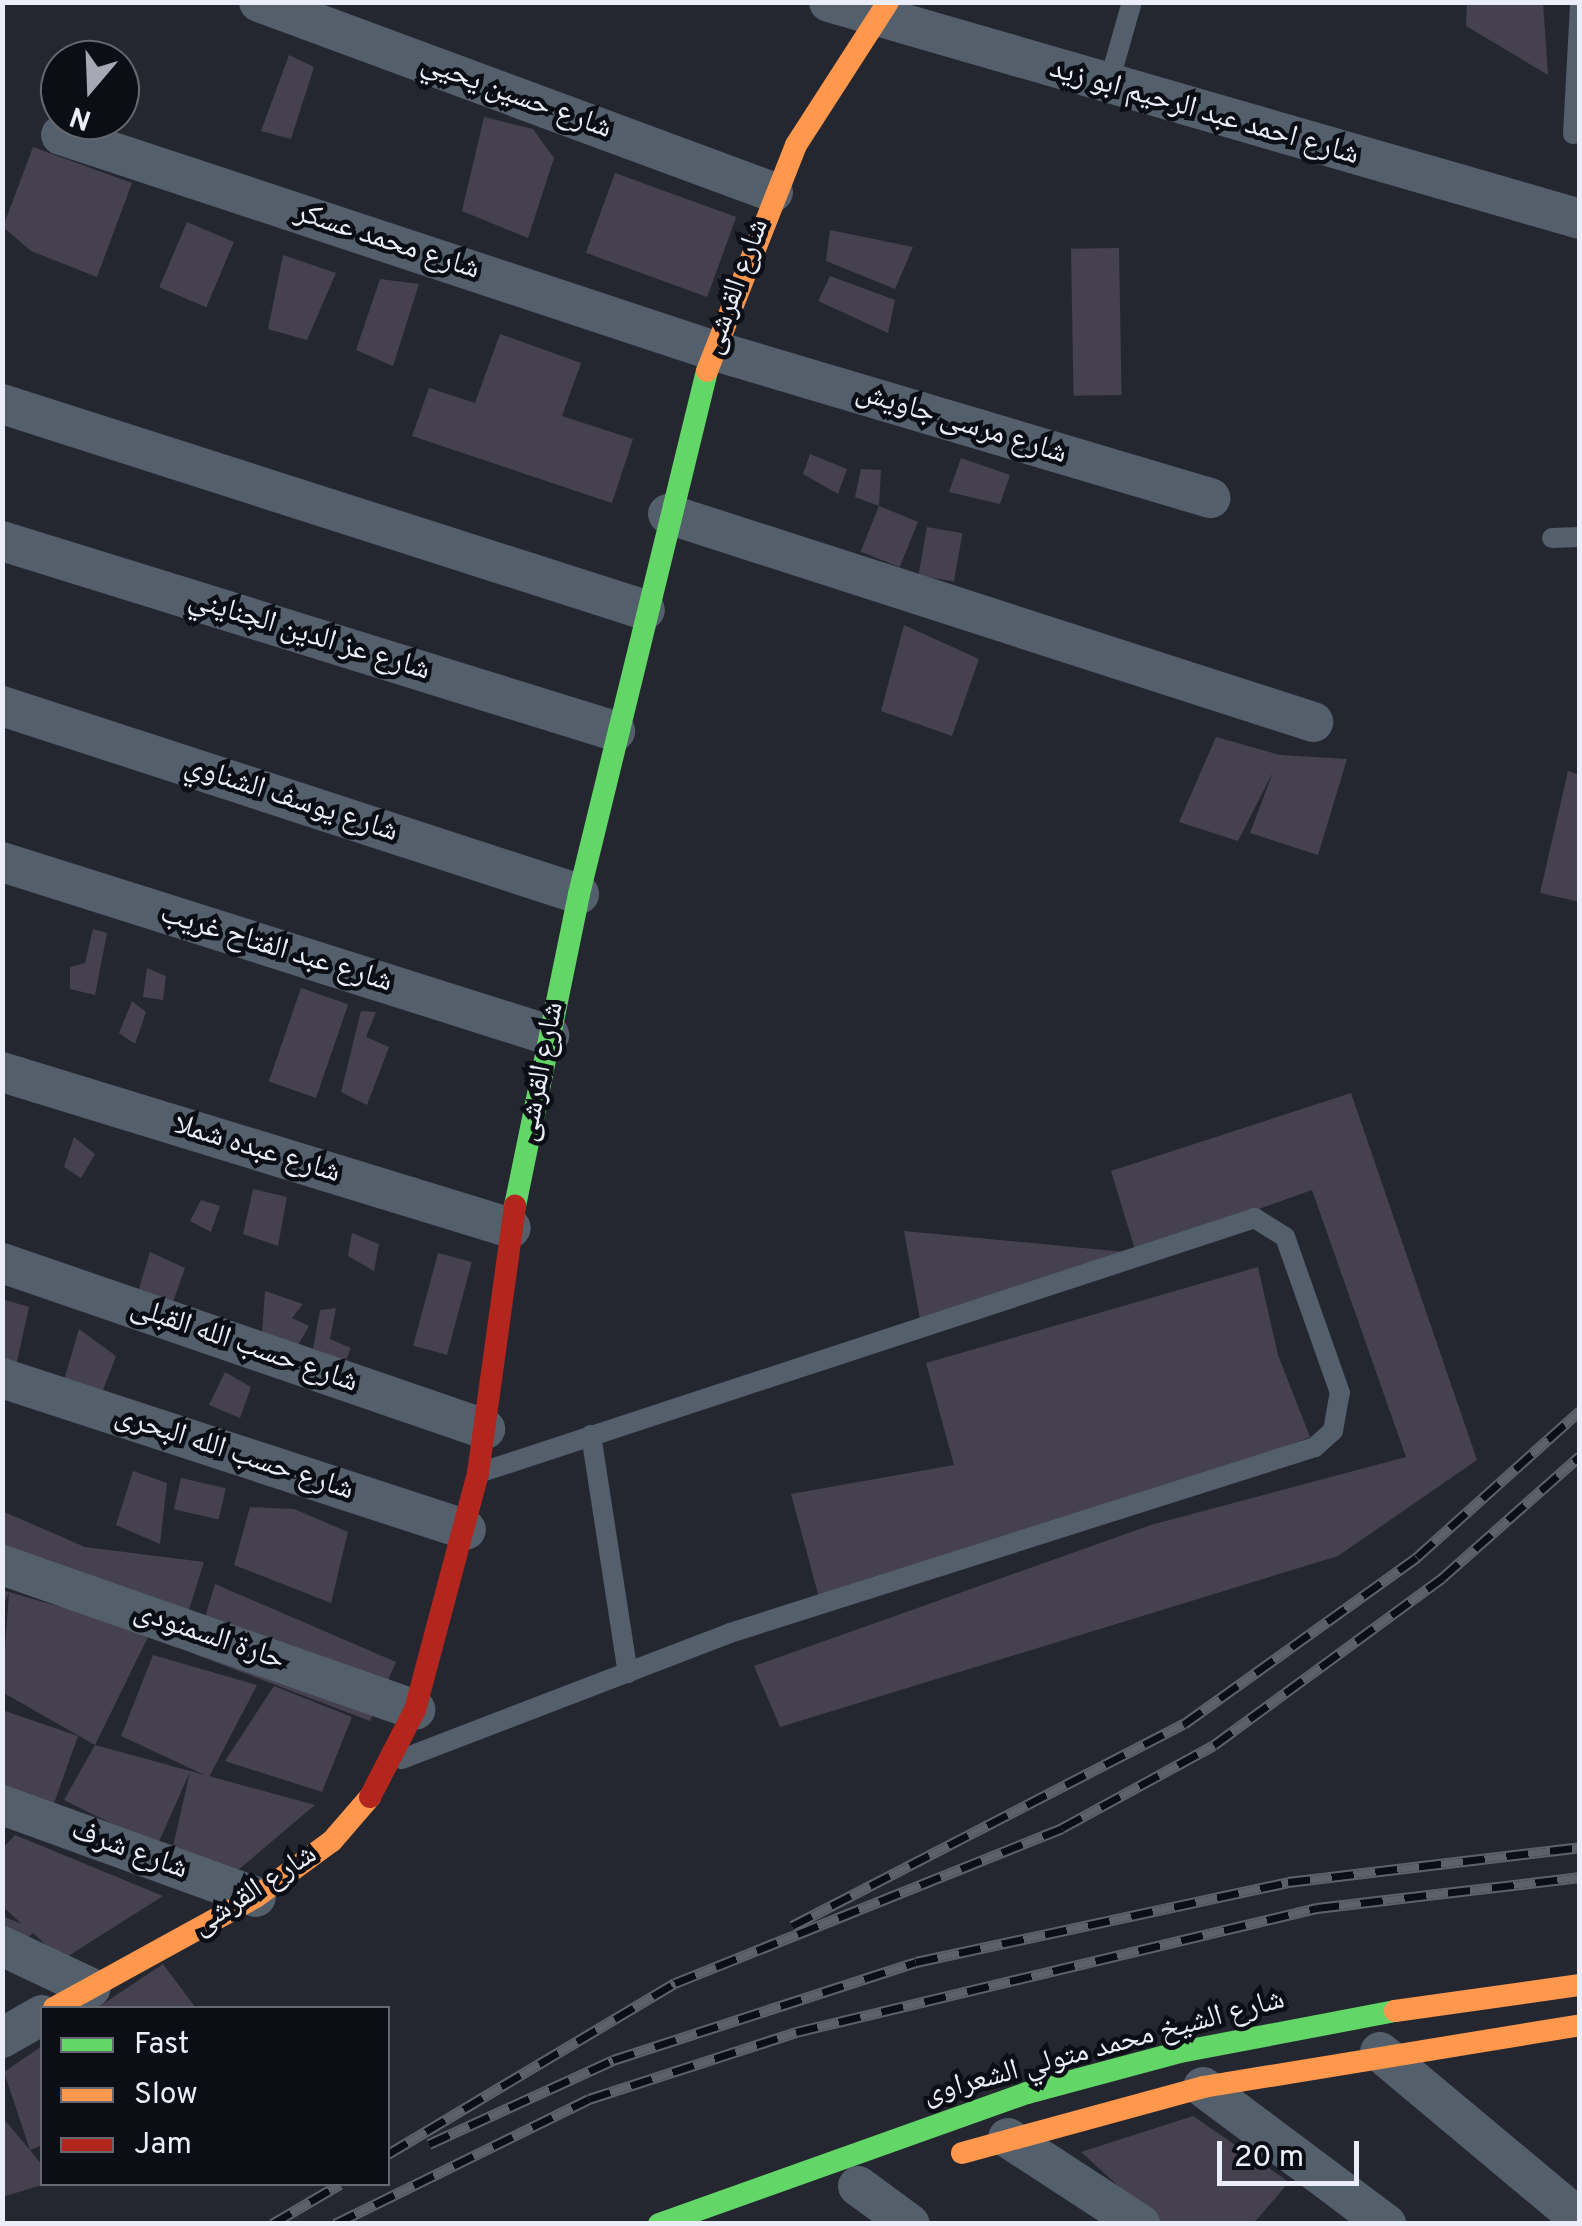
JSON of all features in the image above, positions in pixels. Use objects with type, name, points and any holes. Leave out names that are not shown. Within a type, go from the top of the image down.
[{"type":"street","name":"شارع حسين يحيي","points":[[260,2],[773,192]]},
{"type":"street","name":"شارع احمد عبد الرحيم ابو زيد","points":[[829,2],[882,11],[1108,86],[1580,219]]},
{"type":"street","name":"شارع القرشى","points":[[58,2006],[256,1897],[332,1842],[388,1765],[415,1710],[466,1530],[478,1473],[511,1228],[579,894],[615,730],[712,350],[773,192],[882,11]]},
{"type":"street","name":"شارع محمد عسكر","points":[[79,140],[712,350]]},
{"type":"street","name":"شارع مرسى جاويش","points":[[712,350],[1210,498]]},
{"type":"street","points":[[2,404],[645,610]]},
{"type":"street","points":[[668,514],[1313,722]]},
{"type":"street","name":"شارع عز الدين الجنايني","points":[[2,541],[615,730]]},
{"type":"street","name":"شارع يوسف الشناوي","points":[[2,706],[579,894]]},
{"type":"street","name":"شارع عبد الفتاح غريب","points":[[2,862],[549,1035]]},
{"type":"street","name":"شارع عبده شملا","points":[[2,1072],[511,1228]]},
{"type":"street","name":"شارع حسب الله القبلى","points":[[2,1262],[484,1430]]},
{"type":"street","name":"شارع حسب الله البحرى","points":[[2,1378],[466,1530]]},
{"type":"street","name":"حارة السمنودى","points":[[2,1565],[415,1710]]},
{"type":"street","name":"شارع شرف","points":[[2,1805],[256,1897]]},
{"type":"street","points":[[2,1946],[91,1988]]},
{"type":"street","name":"شارع الشيخ محمد متولي الشعراوى","points":[[658,2224],[951,2118],[1180,2052],[1336,2019],[1580,1985]]},
{"type":"street","points":[[2,2038],[40,2016]]},
{"type":"street","name":"شارع الشيخ محمد متولي الشعراوى","points":[[933,2162],[1008,2138],[1203,2087],[1380,2052],[1580,2025]]},
{"type":"street","points":[[1380,2052],[1575,2215]]},
{"type":"street","points":[[1203,2087],[1386,2224]]},
{"type":"street","points":[[1008,2138],[1140,2224]]},
{"type":"street","points":[[865,2184],[910,2224]]},
{"type":"lane","points":[[1108,86],[1132,2]]},
{"type":"lane","points":[[1573,134],[1580,4]]},
{"type":"lane","points":[[1552,538],[1580,537]]},
{"type":"lane","points":[[388,1765],[628,1673],[1315,1447],[1333,1431],[1340,1393],[1284,1237],[1255,1218],[478,1473]]},
{"type":"lane","points":[[591,1435],[628,1673]]},
{"type":"building","points":[[1467,2],[1543,2],[1548,75],[1466,26]]},
{"type":"building","points":[[289,55],[314,67],[291,139],[261,131]]},
{"type":"building","points":[[484,117],[533,129],[554,158],[528,238],[462,211]]},
{"type":"building","points":[[33,147],[132,183],[97,277],[31,251],[3,227]]},
{"type":"building","points":[[615,173],[736,217],[707,297],[586,253]]},
{"type":"building","points":[[187,222],[234,242],[206,307],[159,287]]},
{"type":"building","points":[[830,230],[913,247],[895,289],[826,261]]},
{"type":"building","points":[[1119,248],[1122,395],[1074,396],[1071,249]]},
{"type":"building","points":[[283,255],[336,273],[307,340],[268,329]]},
{"type":"building","points":[[830,276],[895,300],[888,333],[818,301]]},
{"type":"building","points":[[380,279],[419,284],[393,366],[356,350]]},
{"type":"building","points":[[500,334],[581,363],[562,416],[633,439],[612,503],[412,436],[429,388],[475,403]]},
{"type":"building","points":[[810,454],[847,469],[838,494],[803,474]]},
{"type":"building","points":[[961,458],[1010,475],[1000,504],[949,492]]},
{"type":"building","points":[[861,469],[881,470],[879,506],[855,497]]},
{"type":"building","points":[[879,506],[918,522],[900,567],[861,551]]},
{"type":"building","points":[[927,527],[962,533],[954,582],[918,575]]},
{"type":"building","points":[[904,625],[979,659],[952,736],[881,711]]},
{"type":"building","points":[[1216,737],[1280,755],[1347,759],[1318,855],[1250,833],[1273,772],[1238,841],[1179,822]]},
{"type":"building","points":[[1568,771],[1580,775],[1580,902],[1540,893]]},
{"type":"building","points":[[93,929],[107,933],[95,995],[70,989],[70,967],[85,963]]},
{"type":"building","points":[[147,968],[166,976],[163,1000],[143,997]]},
{"type":"building","points":[[301,988],[348,1004],[316,1098],[269,1082]]},
{"type":"building","points":[[132,1001],[146,1012],[135,1044],[119,1033]]},
{"type":"building","points":[[361,1011],[376,1012],[366,1037],[389,1047],[367,1105],[341,1092]]},
{"type":"building","points":[[1351,1093],[1477,1460],[1338,1556],[780,1727],[754,1666],[1151,1525],[1406,1457],[1312,1190],[1136,1253],[1111,1171]]},
{"type":"building","points":[[74,1137],[95,1154],[81,1178],[64,1167]]},
{"type":"building","points":[[253,1189],[287,1197],[278,1246],[243,1234]]},
{"type":"building","points":[[201,1200],[220,1206],[211,1232],[190,1221]]},
{"type":"building","points":[[904,1231],[1136,1253],[921,1325]]},
{"type":"building","points":[[352,1233],[379,1244],[374,1271],[348,1256]]},
{"type":"building","points":[[150,1252],[185,1268],[173,1302],[138,1292]]},
{"type":"building","points":[[438,1253],[472,1262],[447,1355],[413,1346]]},
{"type":"building","points":[[1258,1267],[1278,1355],[1310,1437],[1149,1500],[821,1605],[791,1494],[954,1465],[926,1363]]},
{"type":"building","points":[[265,1291],[303,1304],[292,1318],[309,1326],[298,1345],[262,1333]]},
{"type":"building","points":[[2,1299],[29,1307],[16,1366],[2,1362]]},
{"type":"building","points":[[336,1308],[330,1339],[351,1348],[344,1365],[312,1354],[320,1310]]},
{"type":"building","points":[[79,1329],[116,1356],[102,1393],[64,1380]]},
{"type":"building","points":[[225,1372],[251,1387],[240,1418],[209,1405]]},
{"type":"building","points":[[133,1471],[167,1483],[160,1544],[116,1525]]},
{"type":"building","points":[[181,1478],[226,1488],[219,1520],[174,1509]]},
{"type":"building","points":[[250,1507],[294,1509],[348,1532],[331,1603],[234,1565]]},
{"type":"building","points":[[2,1511],[85,1547],[204,1562],[177,1648],[148,1637],[95,1745],[2,1692],[9,1592],[64,1608],[2,1581]]},
{"type":"building","points":[[215,1584],[396,1662],[370,1721],[194,1654]]},
{"type":"building","points":[[2,1590],[9,1592],[2,1608]]},
{"type":"building","points":[[153,1655],[257,1685],[209,1777],[121,1736]]},
{"type":"building","points":[[274,1686],[352,1717],[322,1792],[225,1761]]},
{"type":"building","points":[[2,1710],[78,1736],[52,1809],[2,1788]]},
{"type":"building","points":[[95,1745],[315,1805],[237,1871],[172,1851],[190,1772],[157,1846],[64,1800]]},
{"type":"building","points":[[15,1835],[163,1896],[62,1960],[33,1933],[2,1960],[2,1916],[22,1924],[2,1906],[2,1849]]},
{"type":"building","points":[[163,1964],[194,2006],[100,2006]]},
{"type":"building","points":[[40,2047],[40,2146],[30,2150],[4,2072]]},
{"type":"building","points":[[1193,2116],[1289,2182],[1253,2224],[1160,2224],[1081,2152]]},
{"type":"building","points":[[2,2117],[40,2163],[40,2186],[2,2197]]},
{"type":"railway","points":[[792,1926],[1184,1724],[1417,1557],[1580,1411]]},
{"type":"railway","points":[[390,2153],[675,1983],[1062,1828],[1214,1745],[1442,1578],[1580,1456]]},
{"type":"railway","points":[[429,2144],[613,2060],[916,1962],[1288,1882],[1580,1847]]},
{"type":"railway","points":[[335,2224],[589,2099],[796,2032],[1317,1908],[1580,1877]]},
{"type":"railway","points":[[272,2224],[337,2186]]},
{"type":"traffic: fast","points":[[515,1206],[579,894],[707,371]]},
{"type":"traffic: fast","points":[[659,2224],[1027,2093],[1180,2052],[1395,2011]]},
{"type":"traffic: slow","points":[[707,371],[796,145],[888,2]]},
{"type":"traffic: slow","points":[[58,2006],[256,1897],[332,1841],[370,1797]]},
{"type":"traffic: slow","points":[[1395,2011],[1580,1985]]},
{"type":"traffic: slow","points":[[962,2153],[1203,2087],[1580,2025]]},
{"type":"traffic: jam","points":[[370,1797],[415,1710],[478,1473],[515,1206]]}]
